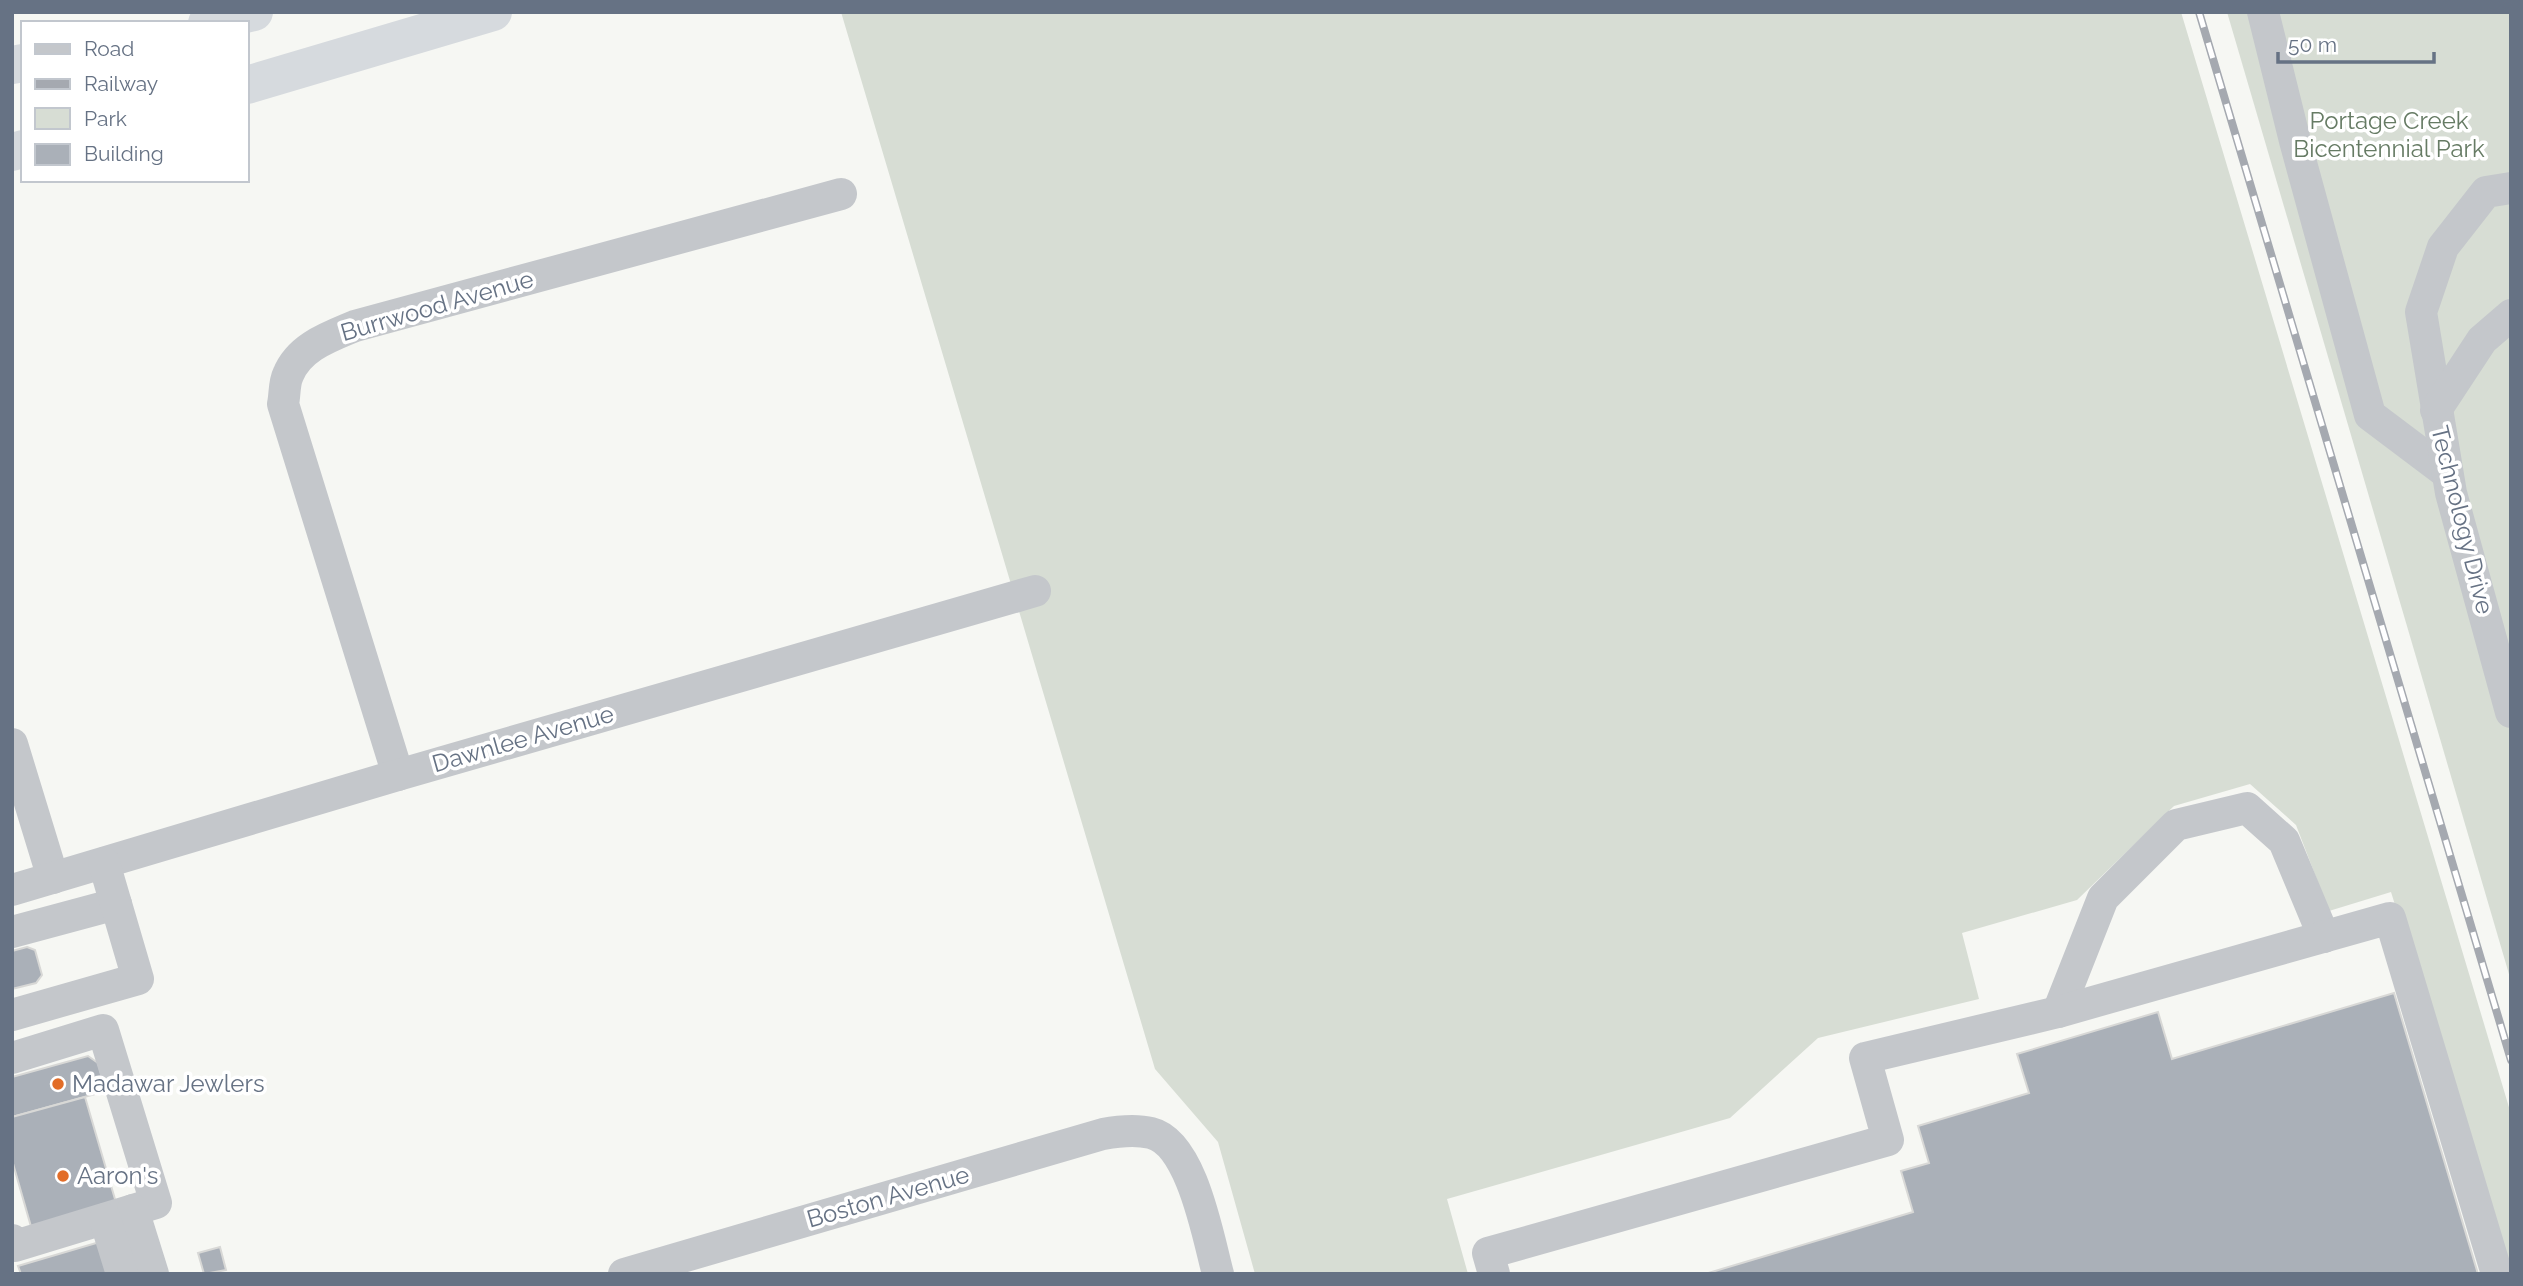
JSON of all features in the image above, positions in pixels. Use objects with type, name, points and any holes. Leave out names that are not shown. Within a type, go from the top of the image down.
[{"type":"highway","points":[[216,21],[254,12]]},
{"type":"highway","points":[[248,85],[493,12]]},
{"type":"street","points":[[2263,12],[2295,141],[2370,415],[2447,473]]},
{"type":"street","name":"Technology Drive","points":[[2511,188],[2486,192],[2443,247],[2421,312],[2447,473],[2511,712]]},
{"type":"street","name":"Burrwood Avenue","points":[[398,775],[284,404],[287,376],[300,354],[355,326],[841,194]]},
{"type":"street","name":"Technology Drive","points":[[2435,410],[2482,340],[2511,315]]},
{"type":"street","name":"Dawnlee Avenue","points":[[12,890],[1035,591]]},
{"type":"street","points":[[12,744],[20,799],[53,878]]},
{"type":"street","points":[[2058,1012],[2103,898],[2176,825],[2247,808],[2284,841],[2324,937]]},
{"type":"street","points":[[12,1015],[138,979],[104,863]]},
{"type":"street","points":[[12,932],[116,904]]},
{"type":"street","points":[[1494,1274],[1488,1253],[1888,1140],[1865,1058],[2058,1012],[2390,918],[2497,1274]]},
{"type":"street","points":[[12,1058],[103,1030],[156,1203],[13,1245]]},
{"type":"street","name":"Boston Avenue","points":[[624,1274],[1103,1134],[1122,1131],[1154,1133],[1177,1151],[1189,1174],[1218,1274]]},
{"type":"street","points":[[119,1215],[122,1274]]},
{"type":"street","points":[[119,1215],[153,1274]]},
{"type":"green space","points":[[841,12],[2181,12],[2511,1114],[2511,1274],[2391,892],[2329,911],[2296,825],[2250,784],[2174,806],[2077,900],[1962,933],[1979,999],[1818,1038],[1730,1118],[1447,1199],[1468,1274],[1255,1274],[1218,1142],[1155,1069]]},
{"type":"green space","name":"Portage Creek Bicentennial Park","points":[[2227,12],[2511,12],[2511,981]]},
{"type":"building","points":[[27,947],[35,950],[42,975],[36,983],[12,989],[12,951]]},
{"type":"building","points":[[2394,993],[2478,1274],[1705,1274],[1913,1212],[1901,1171],[1929,1163],[1918,1126],[2029,1093],[2017,1054],[2158,1012],[2172,1059]]},
{"type":"building","name":"Madawar Jewlers","points":[[88,1056],[98,1063],[106,1091],[12,1117],[12,1077]]},
{"type":"building","points":[[85,1097],[117,1206],[32,1230],[12,1160],[12,1117]]},
{"type":"building","points":[[103,1241],[112,1274],[21,1274],[18,1266]]},
{"type":"building","points":[[220,1247],[226,1270],[204,1274],[198,1253]]},
{"type":"railway","points":[[2199,12],[2511,1060]]},
{"type":"place","name":"Madawar Jewlers","points":[[58,1084]]},
{"type":"place","name":"Aaron's","points":[[63,1176]]}]
